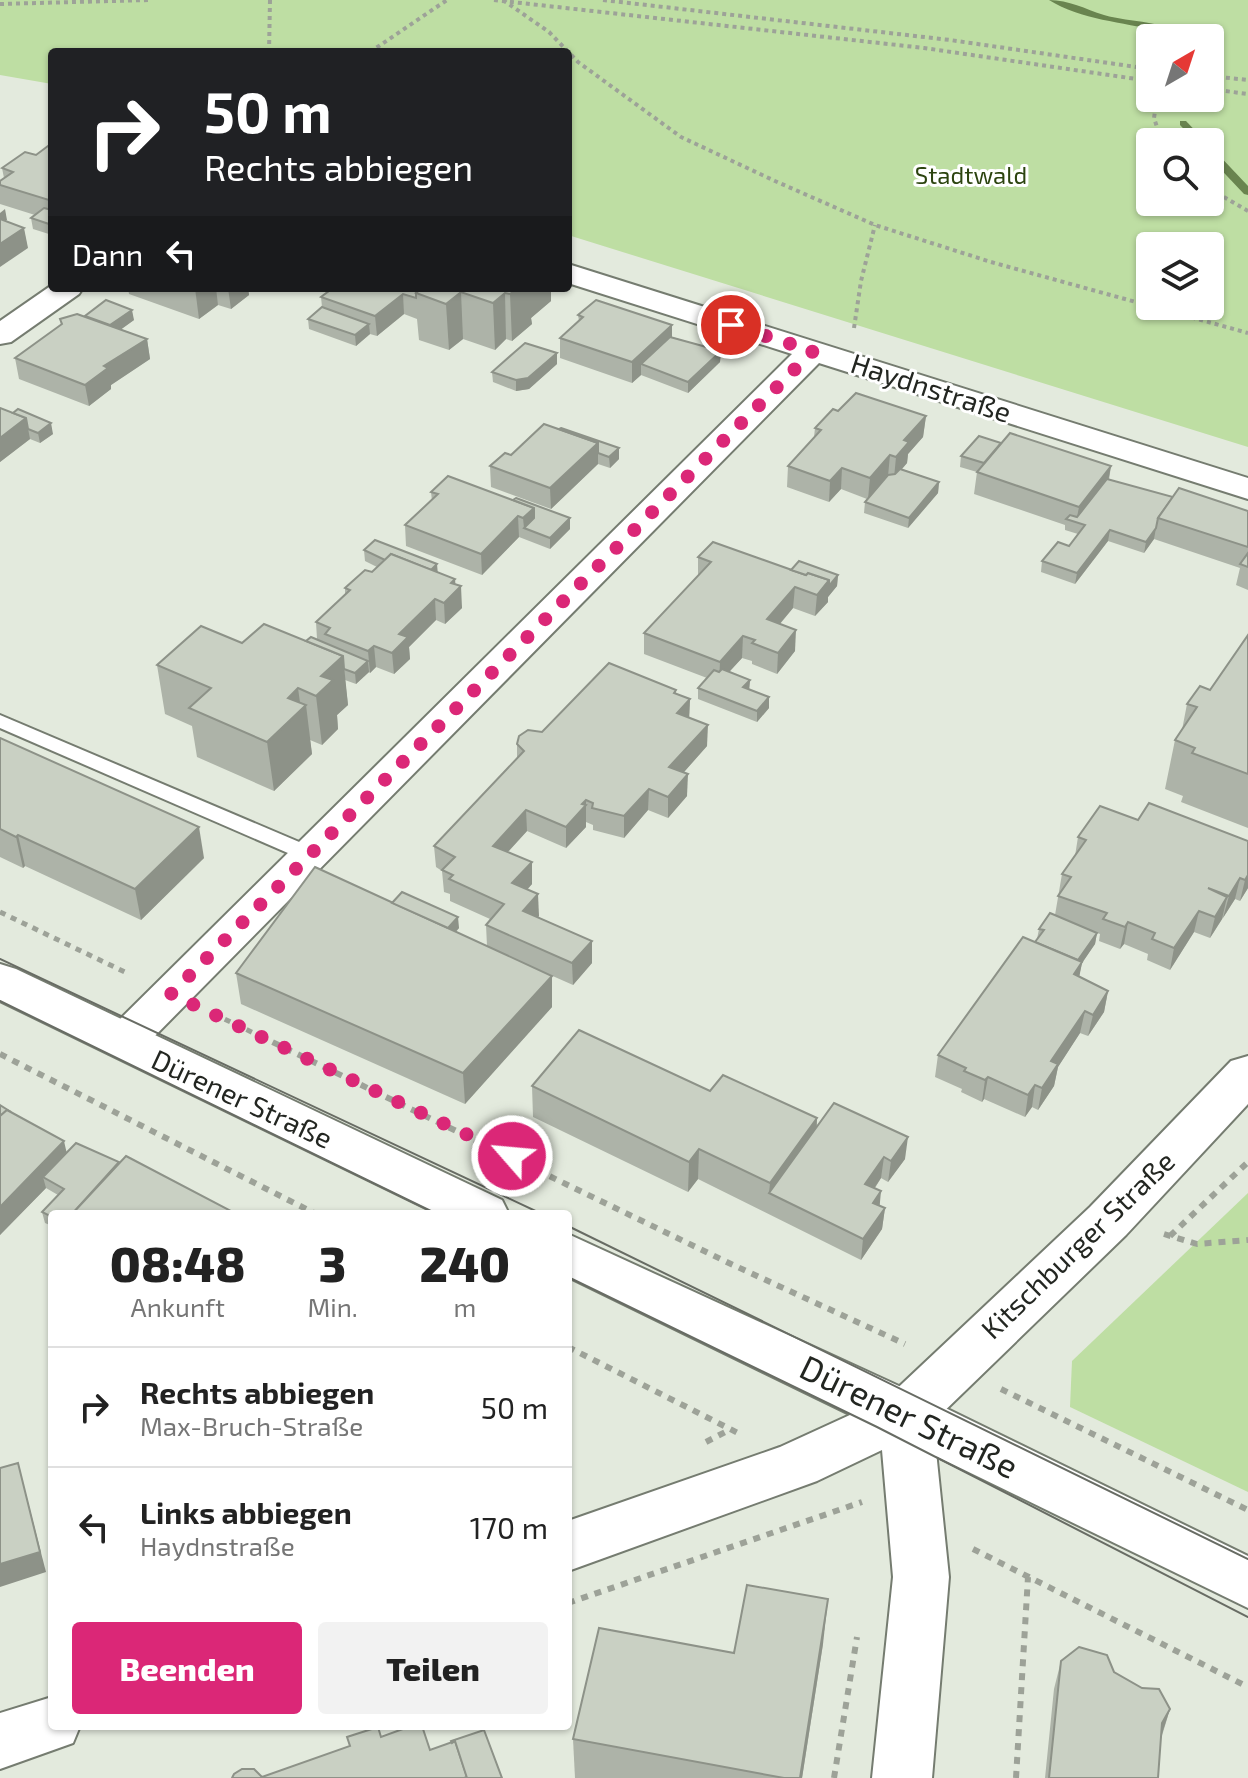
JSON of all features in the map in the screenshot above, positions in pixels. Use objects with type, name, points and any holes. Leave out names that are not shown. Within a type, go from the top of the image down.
[{"type":"street","name":"Haydnstraße","points":[[572,274],[1248,489]]},
{"type":"street","points":[[0,335],[62,292]]},
{"type":"street","points":[[123,1042],[821,354]]},
{"type":"street","name":"Dürener Straße","points":[[0,981],[476,1210]]},
{"type":"street","name":"Kitschburger Straße","points":[[906,1414],[1108,1221],[1248,1074]]},
{"type":"street","name":"Dürener Straße","points":[[572,1256],[906,1414],[1248,1583]]},
{"type":"street","points":[[572,1545],[798,1464],[906,1414],[921,1577],[902,1778]]},
{"type":"street","points":[[0,1741],[48,1725]]},
{"type":"lane","points":[[0,721],[311,855]]},
{"type":"path","points":[[0,4],[150,0]]},
{"type":"path","points":[[269,48],[270,0]]},
{"type":"path","points":[[376,48],[447,0]]},
{"type":"path","points":[[494,0],[924,48],[1136,79]]},
{"type":"path","points":[[504,0],[549,32],[564,48]]},
{"type":"path","points":[[603,0],[920,37],[1136,67]]},
{"type":"path","points":[[572,56],[681,137],[875,225],[991,262],[1248,333]]},
{"type":"path","points":[[1224,77],[1248,80]]},
{"type":"path","points":[[1224,91],[1248,94]]},
{"type":"path","points":[[1224,197],[1248,211]]},
{"type":"path","points":[[821,354],[853,330],[875,225]]},
{"type":"path","points":[[0,912],[431,1116],[785,1291],[954,1366],[1248,1510]]},
{"type":"path","points":[[0,1054],[308,1210]]},
{"type":"path","points":[[1170,1236],[1248,1162]]},
{"type":"path","points":[[1108,1221],[1197,1244],[1248,1240]]},
{"type":"path","points":[[572,1602],[873,1499]]},
{"type":"path","points":[[1016,1778],[1028,1577]]},
{"type":"green space","name":"Stadtwald","points":[[0,0],[1248,0],[1248,447],[572,236],[572,48],[48,48],[48,83],[0,75]]},
{"type":"green space","points":[[1248,1193],[1248,1492],[1070,1407],[1072,1361]]},
{"type":"building","points":[[48,146],[48,200],[0,185],[0,181],[13,172],[2,168],[25,152],[36,155]]},
{"type":"building","points":[[44,208],[48,209],[48,224],[31,218]]},
{"type":"building","points":[[0,219],[24,228],[0,244]]},
{"type":"building","points":[[328,292],[417,292],[416,298],[403,294],[375,316],[321,297]]},
{"type":"building","points":[[417,292],[461,292],[446,304]]},
{"type":"building","points":[[461,292],[513,292],[505,293],[493,303]]},
{"type":"building","points":[[106,300],[132,310],[110,325],[85,316]]},
{"type":"building","points":[[596,300],[672,325],[632,362],[560,338],[583,317],[578,315]]},
{"type":"building","points":[[322,307],[369,324],[355,335],[308,319]]},
{"type":"building","points":[[77,314],[147,339],[104,366],[108,368],[85,385],[15,358],[62,324],[60,319]]},
{"type":"building","points":[[670,337],[721,351],[688,382],[641,364]]},
{"type":"building","points":[[525,343],[557,353],[528,378],[516,380],[492,372]]},
{"type":"building","points":[[856,393],[926,416],[904,440],[909,442],[896,457],[890,455],[870,478],[842,468],[830,481],[788,466],[821,430],[815,428],[833,409],[838,411]]},
{"type":"building","points":[[0,408],[26,418],[0,438]]},
{"type":"building","points":[[18,409],[51,423],[38,433],[28,429],[26,418],[13,413]]},
{"type":"building","points":[[544,424],[598,443],[550,488],[490,466],[505,453],[511,455]]},
{"type":"building","points":[[561,428],[619,448],[609,457],[598,453],[598,443]]},
{"type":"building","points":[[1010,433],[1111,466],[1079,507],[977,472]]},
{"type":"building","points":[[979,436],[1001,443],[984,463],[961,456]]},
{"type":"building","points":[[900,469],[939,482],[909,518],[865,502],[888,475]]},
{"type":"building","points":[[448,476],[534,508],[523,518],[518,516],[481,554],[405,525],[438,494],[431,492]]},
{"type":"building","points":[[1107,479],[1173,497],[1146,542],[1110,530],[1077,573],[1042,561],[1058,542],[1069,546],[1085,525],[1066,519],[1070,515],[1077,517]]},
{"type":"building","points":[[1179,488],[1248,511],[1248,547],[1158,518]]},
{"type":"building","points":[[516,498],[570,518],[550,538],[524,528],[534,518],[534,508],[513,500]]},
{"type":"building","points":[[375,540],[437,564],[431,570],[391,554],[385,560],[364,550]]},
{"type":"building","points":[[713,542],[806,575],[829,580],[817,595],[795,587],[767,619],[796,630],[778,653],[743,636],[720,662],[644,633],[711,562],[698,557]]},
{"type":"building","points":[[1248,553],[1248,567],[1240,564]]},
{"type":"building","points":[[391,554],[455,579],[451,583],[461,586],[444,603],[435,599],[399,634],[408,637],[392,653],[374,646],[368,651],[325,634],[330,628],[316,622],[350,590],[345,588],[365,570],[372,572]]},
{"type":"building","points":[[799,561],[838,575],[829,586],[829,580],[791,570]]},
{"type":"building","points":[[264,624],[343,656],[321,676],[333,680],[316,696],[298,688],[288,698],[306,705],[267,742],[189,708],[211,688],[157,665],[201,626],[242,643]]},
{"type":"building","points":[[1248,635],[1248,774],[1192,753],[1195,748],[1175,740],[1197,707],[1187,704],[1200,686],[1210,690]]},
{"type":"building","points":[[311,637],[368,661],[355,673],[344,669],[343,656],[306,641]]},
{"type":"building","points":[[609,663],[676,690],[674,693],[690,699],[677,713],[708,725],[669,767],[688,774],[668,797],[649,789],[624,816],[592,808],[593,803],[586,800],[582,804],[586,805],[566,827],[526,810],[493,846],[532,862],[512,883],[538,894],[523,911],[592,941],[572,963],[486,925],[504,904],[449,879],[453,875],[442,870],[455,857],[434,846],[524,751],[517,744],[519,736],[528,730],[542,732]]},
{"type":"building","points":[[722,669],[750,680],[743,687],[769,697],[757,711],[698,688],[714,670],[719,672]]},
{"type":"building","points":[[0,738],[199,827],[135,889],[18,835],[16,837],[0,829]]},
{"type":"building","points":[[1149,803],[1248,841],[1248,875],[1245,880],[1240,878],[1229,896],[1208,888],[1227,897],[1215,917],[1199,911],[1174,948],[1152,939],[1155,933],[1128,922],[1125,927],[1103,919],[1107,913],[1058,896],[1071,877],[1062,874],[1086,840],[1078,837],[1100,806],[1138,820]]},
{"type":"building","points":[[315,867],[552,976],[463,1073],[236,973]]},
{"type":"building","points":[[402,892],[458,917],[448,928],[392,903]]},
{"type":"building","points":[[1050,913],[1097,933],[1078,960],[1035,942],[1044,930],[1039,929]]},
{"type":"building","points":[[1023,937],[1082,962],[1074,974],[1108,991],[1093,1015],[1085,1011],[1051,1061],[1058,1064],[1042,1088],[1035,1085],[1028,1095],[988,1077],[985,1080],[964,1071],[966,1068],[938,1055]]},
{"type":"building","points":[[579,1030],[710,1091],[723,1075],[817,1118],[770,1183],[699,1149],[689,1162],[532,1086]]},
{"type":"building","points":[[834,1103],[908,1137],[891,1161],[884,1157],[865,1184],[881,1191],[873,1203],[885,1208],[863,1239],[769,1193]]},
{"type":"building","points":[[0,1105],[11,1112],[7,1110],[0,1116]]},
{"type":"building","points":[[7,1110],[64,1141],[0,1207],[0,1116]]},
{"type":"building","points":[[76,1143],[119,1162],[76,1210],[48,1210],[48,1215],[42,1212],[64,1189],[43,1177]]},
{"type":"building","points":[[126,1156],[229,1210],[76,1210]]},
{"type":"building","points":[[18,1463],[40,1552],[0,1564],[0,1468]]},
{"type":"building","points":[[747,1585],[828,1599],[800,1778],[784,1778],[573,1739],[599,1628],[734,1653]]},
{"type":"building","points":[[1079,1647],[1107,1655],[1114,1672],[1142,1688],[1159,1689],[1170,1709],[1162,1723],[1158,1778],[1049,1778],[1061,1661]]},
{"type":"building","points":[[369,1730],[379,1730],[381,1737],[400,1730],[423,1730],[430,1750],[455,1741],[467,1777],[232,1778],[242,1769],[254,1769],[262,1777],[350,1746],[347,1737]]},
{"type":"building","points":[[484,1730],[502,1778],[467,1778],[455,1741],[451,1741]]},
{"type":"waterway","points":[[1054,0],[1104,18],[1137,24]]},
{"type":"waterway","points":[[1183,123],[1188,128]]},
{"type":"waterway","points":[[1224,167],[1248,192]]},
{"type":"tram line","points":[[0,959],[533,1210]]},
{"type":"tram line","points":[[0,1001],[429,1210]]},
{"type":"tram line","points":[[572,1228],[1248,1559]]},
{"type":"tram line","points":[[572,1279],[877,1427],[1248,1617]]},
{"type":"route","points":[[512,1156],[171,994],[813,351],[731,325]]}]
